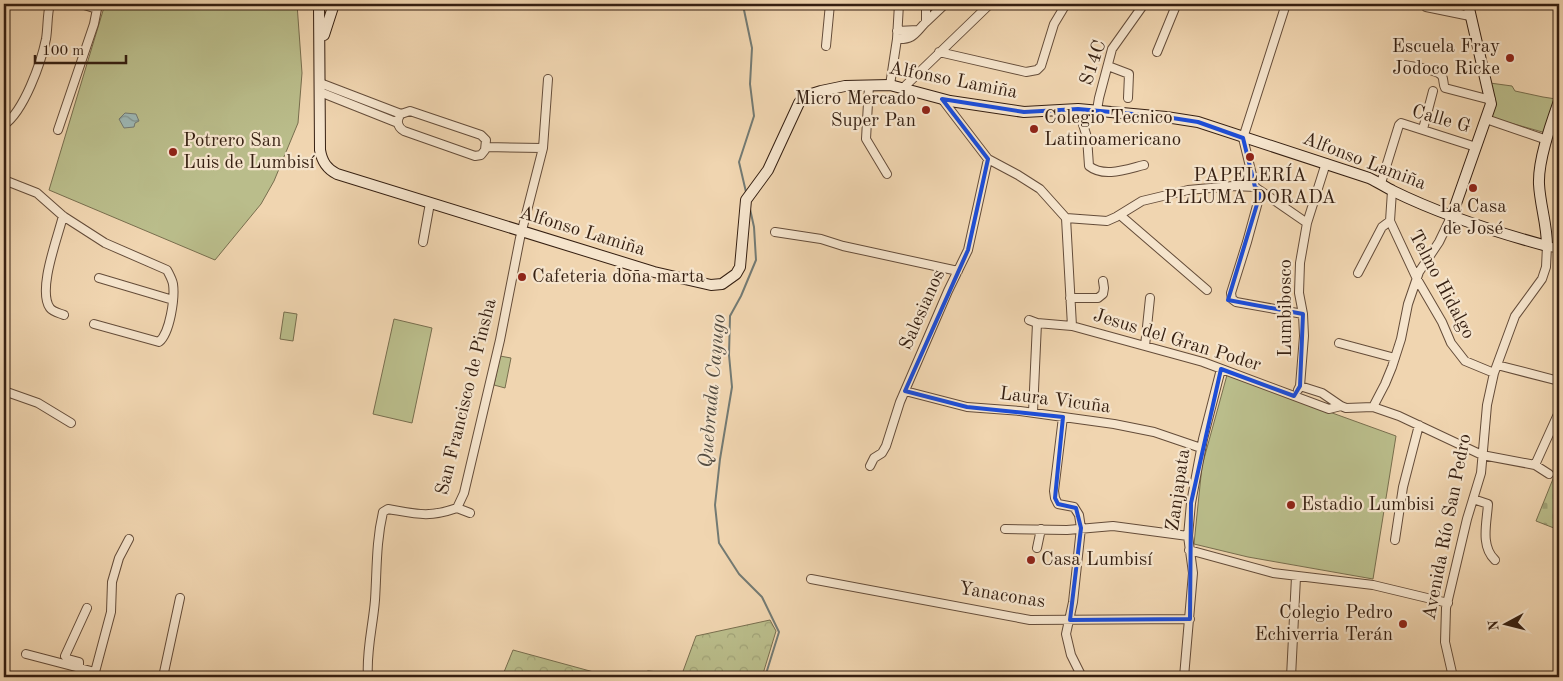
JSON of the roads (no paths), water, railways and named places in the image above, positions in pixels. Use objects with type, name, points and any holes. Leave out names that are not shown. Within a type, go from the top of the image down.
[{"type":"street","points":[[4,125],[12,119],[22,104],[43,52],[50,4]]},
{"type":"street","points":[[58,130],[94,24],[98,6],[80,4]]},
{"type":"street","name":"Alfonso Lamiña","points":[[319,4],[320,150],[329,170],[654,272],[711,284],[722,284],[736,274],[740,267],[748,197],[768,170],[799,103],[805,96],[845,86],[890,85],[942,99],[1024,112],[1078,109],[1097,110],[1166,116],[1198,122],[1243,138],[1326,163],[1381,183],[1392,190],[1452,216],[1502,234],[1559,249]]},
{"type":"street","name":"Alfonso Lamiña","points":[[320,68],[323,40],[334,4]]},
{"type":"street","points":[[826,46],[830,4]]},
{"type":"street","points":[[890,85],[897,39],[899,4]]},
{"type":"street","points":[[926,4],[926,22]]},
{"type":"street","points":[[897,39],[911,38],[916,35],[918,30],[945,4]]},
{"type":"street","points":[[903,88],[990,4]]},
{"type":"street","points":[[940,52],[1026,72],[1037,70],[1042,66],[1054,24],[1066,4]]},
{"type":"street","name":"S14C","points":[[1097,110],[1114,45],[1144,4]]},
{"type":"street","points":[[1157,52],[1175,8],[1172,4]]},
{"type":"street","points":[[1286,4],[1243,138],[1258,189],[1247,242],[1230,293],[1232,299],[1236,302],[1303,314]]},
{"type":"street","points":[[1373,407],[1385,384],[1395,358],[1408,304],[1417,279],[1452,216],[1491,100],[1468,4]]},
{"type":"street","points":[[1426,7],[1470,16]]},
{"type":"street","points":[[897,31],[918,30]]},
{"type":"street","points":[[1108,66],[1130,74],[1128,98]]},
{"type":"street","points":[[1405,66],[1439,73],[1445,88],[1491,100]]},
{"type":"street","name":"San Francisco de Pinsha","points":[[368,677],[366,661],[374,601],[378,533],[383,512],[388,509],[422,515],[439,514],[457,508],[464,493],[500,340],[522,232],[543,148],[548,79]]},
{"type":"street","points":[[870,85],[866,138],[887,174]]},
{"type":"street","points":[[320,88],[401,114],[410,111],[481,135],[486,140],[486,147],[481,155],[471,155],[404,131],[398,124],[320,88]]},
{"type":"street","points":[[1423,129],[1433,91]]},
{"type":"street","points":[[942,99],[988,160],[1018,175],[1040,189],[1066,218],[1072,326]]},
{"type":"street","name":"Avenida Río San Pedro","points":[[1453,677],[1445,642],[1448,603],[1467,519],[1481,473],[1487,405],[1494,373],[1516,316],[1542,279],[1546,267],[1547,228],[1539,186],[1539,176],[1547,140],[1559,101]]},
{"type":"street","points":[[1078,109],[1087,137],[1089,166],[1091,168],[1109,172],[1144,166]]},
{"type":"street","points":[[398,124],[401,114]]},
{"type":"street","points":[[1486,119],[1547,140]]},
{"type":"street","name":"Calle G","points":[[1381,183],[1399,125],[1403,123],[1476,146]]},
{"type":"street","points":[[486,147],[543,148]]},
{"type":"street","name":"Salesianos","points":[[870,466],[874,458],[882,453],[886,446],[905,391],[968,250],[988,160]]},
{"type":"street","name":"Lumbibosco","points":[[1294,396],[1300,386],[1304,336],[1300,293],[1300,263],[1307,223],[1326,163]]},
{"type":"street","points":[[4,180],[37,193],[63,216],[104,243],[167,270],[172,278],[173,300],[167,331],[164,338],[159,342],[94,324]]},
{"type":"street","points":[[1066,218],[1106,221],[1142,201],[1188,190],[1233,186],[1258,189],[1307,223]]},
{"type":"street","name":"Telmo Hidalgo","points":[[1392,190],[1390,221],[1417,279],[1442,322],[1456,351],[1465,361],[1494,373]]},
{"type":"street","points":[[423,242],[430,203]]},
{"type":"street","points":[[1120,214],[1207,290]]},
{"type":"street","points":[[63,216],[48,272],[46,288],[47,302],[52,310],[64,315]]},
{"type":"street","points":[[1358,274],[1382,227],[1390,221]]},
{"type":"street","points":[[776,232],[821,238],[843,246],[958,271]]},
{"type":"street","points":[[99,278],[173,300]]},
{"type":"street","points":[[1070,298],[1098,298],[1103,294],[1103,281]]},
{"type":"street","points":[[1145,346],[1150,298]]},
{"type":"street","name":"Jesus del Gran Poder","points":[[1029,320],[1037,324],[1072,326],[1203,362],[1329,409],[1341,406],[1346,408],[1373,407],[1419,425],[1482,455],[1535,465],[1550,474]]},
{"type":"street","points":[[1033,412],[1037,324]]},
{"type":"street","points":[[1339,343],[1395,358]]},
{"type":"street","points":[[1497,365],[1559,382]]},
{"type":"street","name":"Zanjapata","points":[[1184,677],[1193,572],[1188,536],[1191,503],[1201,448],[1222,369]]},
{"type":"street","points":[[1300,386],[1322,393],[1341,406]]},
{"type":"street","name":"Laura Vicuña","points":[[905,391],[967,408],[1033,412],[1114,424],[1154,432],[1201,448]]},
{"type":"street","points":[[4,392],[38,403],[71,424]]},
{"type":"street","points":[[1535,465],[1559,412]]},
{"type":"street","points":[[1063,416],[1054,491],[1058,504],[1074,507],[1077,511],[1081,528],[1070,620],[1066,627],[1068,645],[1082,677]]},
{"type":"street","points":[[1395,540],[1403,487],[1419,425]]},
{"type":"street","points":[[1473,499],[1488,504],[1485,534],[1490,556],[1495,560]]},
{"type":"street","points":[[457,508],[470,513]]},
{"type":"street","points":[[1005,529],[1113,526],[1188,536]]},
{"type":"street","points":[[1037,548],[1041,529]]},
{"type":"street","points":[[26,654],[79,668],[96,675],[111,612],[112,582],[119,558],[130,539]]},
{"type":"street","points":[[1189,550],[1273,573],[1373,585],[1448,603]]},
{"type":"street","points":[[1291,677],[1296,576]]},
{"type":"street","name":"Yanaconas","points":[[811,579],[1030,620],[1190,619]]},
{"type":"street","points":[[163,677],[180,598]]},
{"type":"street","points":[[79,668],[79,662],[68,659],[65,656],[87,608]]},
{"type":"water","points":[[125,113],[136,114],[139,121],[135,123],[134,127],[124,128],[119,119]]},
{"type":"waterway","name":"Quebrada Cayugo","points":[[746,4],[744,10],[752,48],[750,84],[754,116],[739,162],[746,192]]},
{"type":"waterway","name":"Quebrada Cayugo","points":[[750,209],[754,227],[756,260],[741,296],[730,316],[729,355],[732,387],[720,459],[715,505],[719,543],[739,574],[762,597],[779,632],[765,677]]},
{"type":"place","name":"Escuela Fray Jodoco Ricke","points":[[1510,58]]},
{"type":"place","name":"Micro Mercado Super Pan","points":[[926,110]]},
{"type":"place","name":"Colegio Tecnico Latinoamericano","points":[[1034,129]]},
{"type":"place","name":"Potrero San Luis de Lumbisí","points":[[173,152]]},
{"type":"place","name":"PAPELERÍA PLLUMA DORADA","points":[[1250,157]]},
{"type":"place","name":"La Casa de José","points":[[1473,188]]},
{"type":"place","name":"Cafeteria doña marta","points":[[522,277]]},
{"type":"place","name":"Estadio Lumbisi","points":[[1291,505]]},
{"type":"place","name":"Casa Lumbisí","points":[[1031,560]]},
{"type":"place","name":"Colegio Pedro Echiverria Terán","points":[[1403,624]]}]
